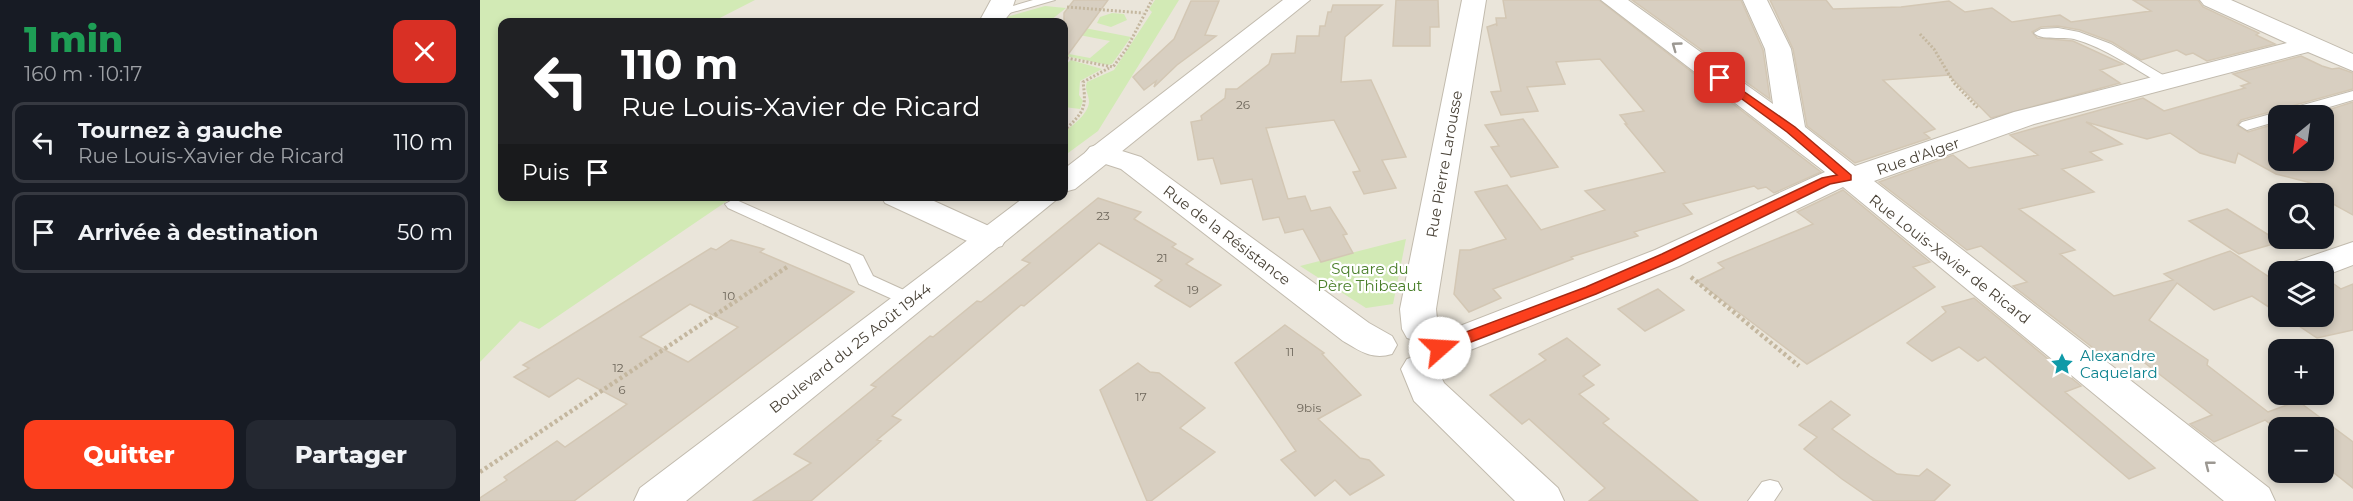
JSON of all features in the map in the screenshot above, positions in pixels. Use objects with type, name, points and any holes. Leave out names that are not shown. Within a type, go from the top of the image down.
[{"type":"street","points":[[1068,180],[1298,0]]},
{"type":"street","name":"Rue Pierre Larousse","points":[[1427,348],[1418,309],[1474,0]]},
{"type":"street","name":"Rue Louis-Xavier de Ricard","points":[[1614,0],[1791,130],[2254,501]]},
{"type":"street","points":[[1755,0],[1778,49],[1791,130]]},
{"type":"street","points":[[2212,0],[2311,44],[2349,58]]},
{"type":"street","name":"Rue d'Alger","points":[[1379,345],[1382,338],[1394,330],[1427,348],[1591,290],[1667,258],[1826,181],[1868,173],[1997,128],[2311,44]]},
{"type":"street","name":"Rue de la Résistance","points":[[1100,153],[1131,164],[1356,332],[1379,345]]},
{"type":"street","points":[[907,201],[990,239]]},
{"type":"street","name":"Boulevard du 25 Août 1944","points":[[655,501],[1039,201]]},
{"type":"street","points":[[2331,261],[2353,253]]},
{"type":"street","points":[[1427,348],[1428,391],[1543,501]]},
{"type":"lane","points":[[998,11],[1054,2]]},
{"type":"lane","points":[[2041,33],[2066,32],[2085,36],[2166,81]]},
{"type":"lane","points":[[2318,105],[2353,95]]},
{"type":"lane","points":[[2247,125],[2268,119]]},
{"type":"lane","points":[[734,204],[857,260],[866,280],[910,301]]},
{"type":"path","points":[[1068,127],[1084,111],[1086,102],[1083,82],[1110,68],[1127,48],[1143,13],[1152,0]]},
{"type":"path","points":[[1054,2],[1069,8],[1143,13]]},
{"type":"path","points":[[1920,34],[1934,49],[1954,83],[1997,128]]},
{"type":"path","points":[[1068,58],[1110,68]]},
{"type":"path","points":[[1667,258],[1799,366]]},
{"type":"path","points":[[480,472],[788,267]]},
{"type":"shaded area","points":[[480,0],[2353,0],[2353,501],[480,501]]},
{"type":"green space","points":[[480,0],[755,0],[720,18],[498,18],[498,201],[727,201],[539,329],[520,321],[480,362]]},
{"type":"green space","points":[[1155,0],[1179,0],[1098,131],[1068,153],[1068,129],[1088,107],[1087,82],[1114,70],[1152,12],[1149,9]]},
{"type":"green space","points":[[1045,6],[1066,8],[1054,18],[1006,18]]},
{"type":"green space","points":[[1112,13],[1124,14],[1127,20],[1111,27],[1097,23],[1100,17]]},
{"type":"green space","points":[[1068,25],[1131,37],[1112,64],[1068,56],[1069,54],[1090,58],[1110,41],[1068,33]]},
{"type":"green space","points":[[1071,60],[1102,69],[1080,81],[1079,95],[1083,101],[1080,109],[1068,108],[1068,63]]},
{"type":"green space","name":"Square du Père Thibeaut","points":[[1406,239],[1393,304],[1366,308],[1300,266]]},
{"type":"building","points":[[1074,0],[1108,0],[1068,55],[1068,18],[1064,18],[1064,13]]},
{"type":"building","points":[[1396,0],[1438,0],[1439,27],[1430,27],[1430,46],[1393,46]]},
{"type":"building","points":[[1503,0],[1599,0],[1821,172],[1774,193],[1766,187],[1758,189],[1754,186],[1683,204],[1692,214],[1634,232],[1638,236],[1571,257],[1573,259],[1493,289],[1501,298],[1469,312],[1454,294],[1460,250],[1470,250],[1506,239],[1475,192],[1507,185],[1541,230],[1605,210],[1585,191],[1665,172],[1620,115],[1644,111],[1600,59],[1556,62],[1565,84],[1527,87],[1538,111],[1501,115],[1491,92],[1501,91],[1487,27],[1496,24],[1497,26],[1496,18],[1506,18]]},
{"type":"building","points":[[1632,0],[1741,0],[1763,50],[1770,99]]},
{"type":"building","points":[[1770,0],[1826,0],[1833,9],[1901,7],[1949,1],[1965,12],[1992,8],[2012,22],[2060,15],[2071,22],[2151,11],[2133,0],[2198,0],[2203,7],[2259,33],[2256,35],[2275,44],[2207,61],[2193,53],[2186,55],[2177,50],[2141,60],[2112,42],[2080,30],[2058,26],[2041,27],[2032,32],[2037,38],[2073,41],[2123,64],[2100,70],[2120,83],[1991,118],[1949,75],[1883,80],[1935,129],[1924,133],[1930,138],[1855,163],[1807,126],[1793,49]]},
{"type":"building","points":[[1191,1],[1219,1],[1205,35],[1216,36],[1177,65],[1154,87],[1156,81],[1144,90],[1133,77],[1174,39]]},
{"type":"building","points":[[1333,5],[1382,5],[1345,37],[1341,82],[1371,80],[1406,157],[1382,160],[1396,188],[1364,194],[1353,172],[1360,171],[1334,120],[1266,128],[1288,199],[1305,196],[1311,211],[1330,207],[1347,234],[1343,235],[1353,253],[1321,262],[1303,229],[1285,233],[1279,217],[1263,220],[1252,179],[1221,184],[1213,158],[1198,160],[1191,122],[1202,120],[1201,116],[1225,98],[1226,89],[1237,89],[1269,64],[1272,54],[1295,53],[1297,36],[1319,36],[1320,26],[1325,26],[1328,12],[1331,12]]},
{"type":"building","points":[[2301,56],[2322,66],[2353,73],[2353,89],[2295,105],[2268,105],[2268,113],[2241,120],[2237,125],[2248,132],[2268,126],[2268,170],[2238,153],[2235,163],[2200,153],[2170,133],[2147,139],[2086,122],[2122,144],[2090,152],[2102,160],[2062,169],[2094,192],[2019,209],[2075,250],[2060,254],[2114,296],[2173,280],[2164,274],[2230,251],[2268,276],[2268,306],[2252,296],[2214,310],[2177,283],[2149,320],[2208,360],[2207,365],[2268,412],[2287,405],[2303,405],[2319,417],[2268,417],[2268,422],[2265,420],[2214,442],[2190,424],[2212,415],[2132,353],[2110,361],[2013,286],[2027,282],[1981,246],[1967,250],[1879,182],[1953,155],[1969,168],[2038,155],[2010,135],[2143,98],[2164,111],[2245,88],[2241,86],[2250,83],[2233,74]]},
{"type":"building","points":[[2353,102],[2353,215],[2334,205],[2334,183],[2311,183],[2271,171],[2334,171],[2334,108]]},
{"type":"building","points":[[1523,119],[1558,167],[1511,177],[1491,147],[1499,146],[1485,125]]},
{"type":"building","points":[[1843,190],[1930,262],[1913,267],[1935,287],[1807,364],[1697,281],[1724,268],[1718,263],[1813,224],[1797,212]]},
{"type":"building","points":[[1098,198],[1141,212],[1134,219],[1176,244],[1172,247],[1193,259],[1186,264],[1221,285],[1190,307],[1155,286],[1162,280],[1099,243],[1024,306],[1021,305],[892,416],[901,420],[877,440],[881,441],[811,501],[753,501],[811,463],[794,454],[876,387],[871,385],[930,336],[933,337],[977,301],[981,302],[1030,263],[1022,260]]},
{"type":"building","points":[[2227,209],[2268,235],[2268,246],[2239,254],[2189,221]]},
{"type":"building","points":[[731,240],[764,249],[760,252],[854,292],[574,501],[480,501],[480,498],[507,480],[504,477],[557,441],[565,447],[627,404],[578,378],[549,397],[514,377],[529,368],[523,365],[711,248],[716,250]],"holes":[[[690,304],[738,327],[688,362],[640,337]]]},
{"type":"building","points":[[2334,284],[2341,289],[2353,284],[2353,330],[2317,338],[2300,327],[2334,327]]},
{"type":"building","points":[[1658,289],[1684,310],[1645,331],[1618,309]]},
{"type":"building","points":[[1974,298],[2081,386],[2065,392],[2155,468],[2129,479],[1985,357],[1978,361],[1959,347],[1932,361],[1907,343],[1946,312],[1942,307]]},
{"type":"building","points":[[1285,325],[1324,353],[1322,354],[1361,395],[1318,419],[1360,458],[1369,460],[1384,475],[1350,495],[1335,480],[1315,496],[1281,460],[1296,451],[1235,363]]},
{"type":"building","points":[[1567,338],[1600,365],[1583,376],[1594,385],[1579,394],[1609,419],[1603,423],[1698,501],[1589,501],[1605,488],[1529,419],[1522,424],[1490,395],[1546,360],[1539,354]]},
{"type":"building","points":[[1138,363],[1150,372],[1159,373],[1205,408],[1180,428],[1215,452],[1151,501],[1147,501],[1100,390]]},
{"type":"building","points":[[1831,401],[1850,415],[1832,429],[1870,456],[1897,474],[1919,476],[1927,469],[1950,485],[1934,501],[1874,501],[1842,479],[1804,449],[1817,437],[1799,425]]},
{"type":"building","points":[[2334,428],[2353,442],[2353,488],[2334,473]]},
{"type":"place","name":"Alexandre Caquelard","points":[[2062,364]]},
{"type":"route","points":[[1440,348],[1591,290],[1667,258],[1826,181],[1847,177],[1791,130],[1720,78]]}]
